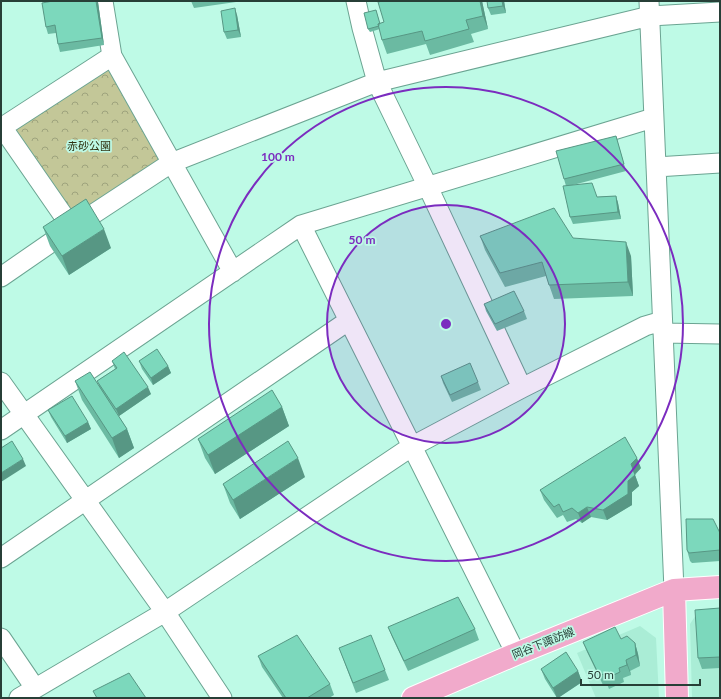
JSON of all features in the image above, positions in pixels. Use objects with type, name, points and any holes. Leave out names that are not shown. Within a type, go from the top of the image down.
[{"type":"main road","name":"岡谷下諏訪線","points":[[413,698],[516,654],[674,590],[720,587]]},
{"type":"main road","points":[[674,590],[677,698]]},
{"type":"street","points":[[104,1],[112,56],[171,164],[233,272]]},
{"type":"street","points":[[356,1],[377,82],[522,388]]},
{"type":"street","points":[[650,8],[653,118],[674,590]]},
{"type":"street","points":[[1,277],[72,228],[171,164],[377,82],[650,8],[720,12]]},
{"type":"street","points":[[72,228],[2,128],[112,56]]},
{"type":"street","points":[[1,430],[301,225],[653,118]]},
{"type":"street","points":[[656,167],[720,162]]},
{"type":"street","points":[[301,225],[348,322],[516,654]]},
{"type":"street","points":[[1,558],[348,322]]},
{"type":"street","points":[[19,698],[165,612],[411,447],[522,388],[645,326],[720,334]]},
{"type":"street","points":[[1,382],[165,612],[222,698]]},
{"type":"street","points":[[1,638],[36,688]]},
{"type":"shaded area","points":[[720,613],[720,698],[692,698],[690,624],[696,615]]},
{"type":"shaded area","points":[[640,626],[656,638],[659,698],[596,698],[577,653]]},
{"type":"green space","name":"赤砂公園","points":[[103,67],[112,69],[162,157],[160,166],[75,223],[12,130]]},
{"type":"building","points":[[53,1],[96,1],[102,38],[58,44],[55,25],[46,27],[42,3]]},
{"type":"building","points":[[480,1],[483,16],[466,20],[469,29],[425,41],[422,31],[382,40],[378,24],[384,22],[378,2]]},
{"type":"building","points":[[487,1],[502,1],[503,6],[488,8]]},
{"type":"building","points":[[235,8],[238,30],[224,32],[221,11]]},
{"type":"building","points":[[376,10],[380,24],[378,24],[379,26],[368,29],[364,13]]},
{"type":"building","points":[[616,136],[624,164],[564,179],[556,151]]},
{"type":"building","points":[[592,183],[597,197],[616,196],[618,212],[570,217],[563,186]]},
{"type":"building","points":[[86,199],[104,229],[62,256],[43,227]]},
{"type":"building","points":[[554,208],[573,238],[626,242],[628,282],[549,285],[542,262],[500,273],[480,236]]},
{"type":"building","points":[[514,291],[524,311],[495,324],[484,304]]},
{"type":"building","points":[[157,349],[168,366],[151,378],[139,361]]},
{"type":"building","points":[[124,352],[148,387],[116,409],[97,381],[117,368],[112,361]]},
{"type":"building","points":[[470,363],[478,382],[450,395],[441,376]]},
{"type":"building","points":[[90,372],[127,429],[112,438],[75,381]]},
{"type":"building","points":[[272,390],[282,407],[208,455],[198,439]]},
{"type":"building","points":[[72,396],[88,422],[65,436],[48,410]]},
{"type":"building","points":[[625,437],[637,458],[631,464],[635,475],[628,481],[628,494],[603,510],[587,507],[578,513],[572,508],[563,512],[559,504],[554,507],[540,490]]},
{"type":"building","points":[[12,441],[23,459],[1,473],[1,448]]},
{"type":"building","points":[[288,441],[298,458],[233,500],[223,484]]},
{"type":"building","points":[[686,519],[713,519],[720,533],[720,550],[689,553],[687,550]]},
{"type":"building","points":[[458,597],[475,629],[404,661],[388,627]]},
{"type":"building","points":[[720,608],[720,657],[698,658],[695,610]]},
{"type":"building","points":[[615,627],[621,639],[627,636],[635,643],[636,655],[626,660],[627,665],[619,668],[620,672],[605,679],[604,674],[599,675],[583,642]]},
{"type":"building","points":[[297,635],[330,684],[307,698],[286,698],[258,656]]},
{"type":"building","points":[[371,635],[385,670],[353,683],[339,648]]},
{"type":"building","points":[[566,652],[578,671],[553,688],[541,669]]},
{"type":"building","points":[[129,673],[146,698],[97,698],[93,691]]}]
